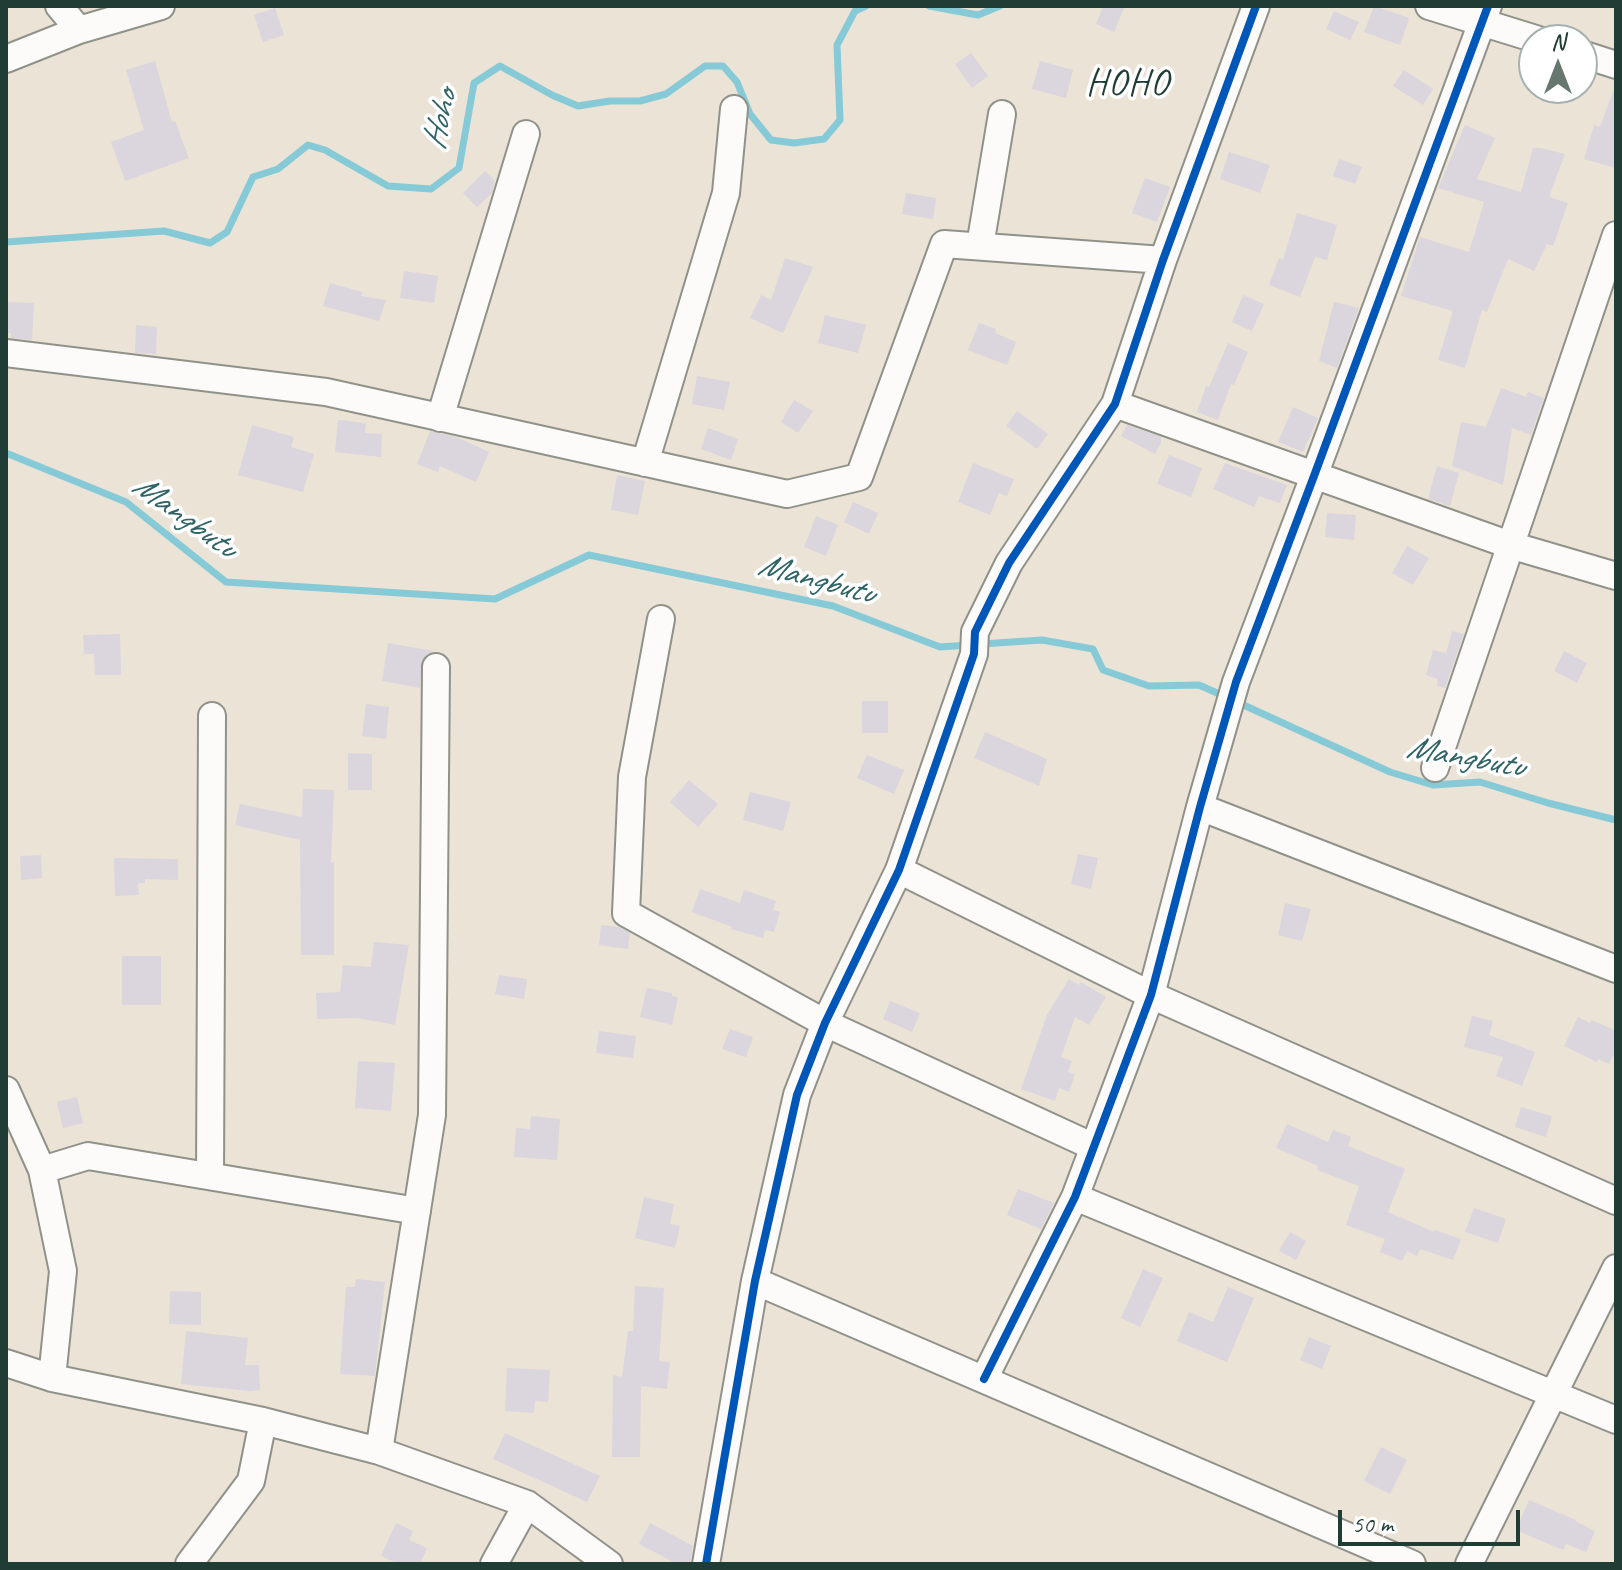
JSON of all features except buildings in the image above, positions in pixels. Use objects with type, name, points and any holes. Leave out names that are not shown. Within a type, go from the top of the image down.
[{"type":"street","points":[[59,6],[79,30]]},
{"type":"street","points":[[6,59],[79,30],[161,6]]},
{"type":"street","points":[[706,1564],[755,1281],[797,1095],[825,1023],[899,870],[974,643],[1009,563],[1115,404],[1163,260],[1256,6]]},
{"type":"street","points":[[1429,6],[1485,14],[1518,30]]},
{"type":"street","points":[[984,1379],[1075,1197],[1151,995],[1236,682],[1485,14]]},
{"type":"street","points":[[645,463],[726,193],[734,109]]},
{"type":"street","points":[[980,246],[1002,114]]},
{"type":"street","points":[[440,418],[526,134]]},
{"type":"street","points":[[1435,768],[1616,235]]},
{"type":"street","points":[[6,353],[326,392],[787,494],[859,477],[944,244],[1163,260]]},
{"type":"street","points":[[1115,404],[1510,545],[1616,576]]},
{"type":"street","points":[[661,619],[632,777],[626,913],[825,1023],[1094,1147]]},
{"type":"street","points":[[379,1451],[432,1115],[436,667]]},
{"type":"street","points":[[210,1176],[212,716]]},
{"type":"street","points":[[1200,807],[1616,969]]},
{"type":"street","points":[[899,870],[1151,995],[1616,1201]]},
{"type":"street","points":[[6,1090],[42,1170],[63,1271],[52,1378]]},
{"type":"street","points":[[42,1170],[88,1156],[417,1211]]},
{"type":"street","points":[[1075,1197],[1616,1420]]},
{"type":"street","points":[[1469,1564],[1616,1268]]},
{"type":"street","points":[[755,1281],[1412,1564]]},
{"type":"street","points":[[6,1363],[52,1378],[263,1421],[379,1451],[527,1504],[609,1564]]},
{"type":"street","points":[[189,1564],[251,1481],[263,1421]]},
{"type":"street","points":[[494,1564],[527,1504]]},
{"type":"waterway","name":"Hoho","points":[[6,242],[164,231],[210,243],[227,232],[253,177],[278,169],[308,145],[325,150],[388,186],[431,189],[459,168],[474,83],[500,66],[578,106],[610,101],[640,101],[666,94],[705,66],[723,66],[737,82],[750,114],[771,140],[794,143],[824,139],[840,120],[837,45],[855,11],[866,6]]},
{"type":"waterway","name":"Hoho","points":[[929,6],[978,15],[1000,6]]},
{"type":"waterway","name":"Mangbutu","points":[[6,453],[126,502],[226,582],[495,599],[589,555],[833,606],[940,647],[969,645]]},
{"type":"waterway","name":"Mangbutu","points":[[981,644],[1042,640],[1093,649],[1103,670],[1149,686],[1199,685],[1226,697]]},
{"type":"waterway","name":"Mangbutu","points":[[1237,702],[1390,772],[1433,785],[1480,782],[1616,820]]},
{"type":"cycle path","points":[[706,1564],[755,1281],[797,1095],[825,1023],[899,870],[974,654],[975,632],[1009,563],[1115,404],[1163,260],[1256,6]]},
{"type":"cycle path","points":[[984,1379],[1075,1197],[1151,995],[1236,682],[1488,6]]},
{"type":"district","name":"HOHO","points":[[1128,85]]}]
